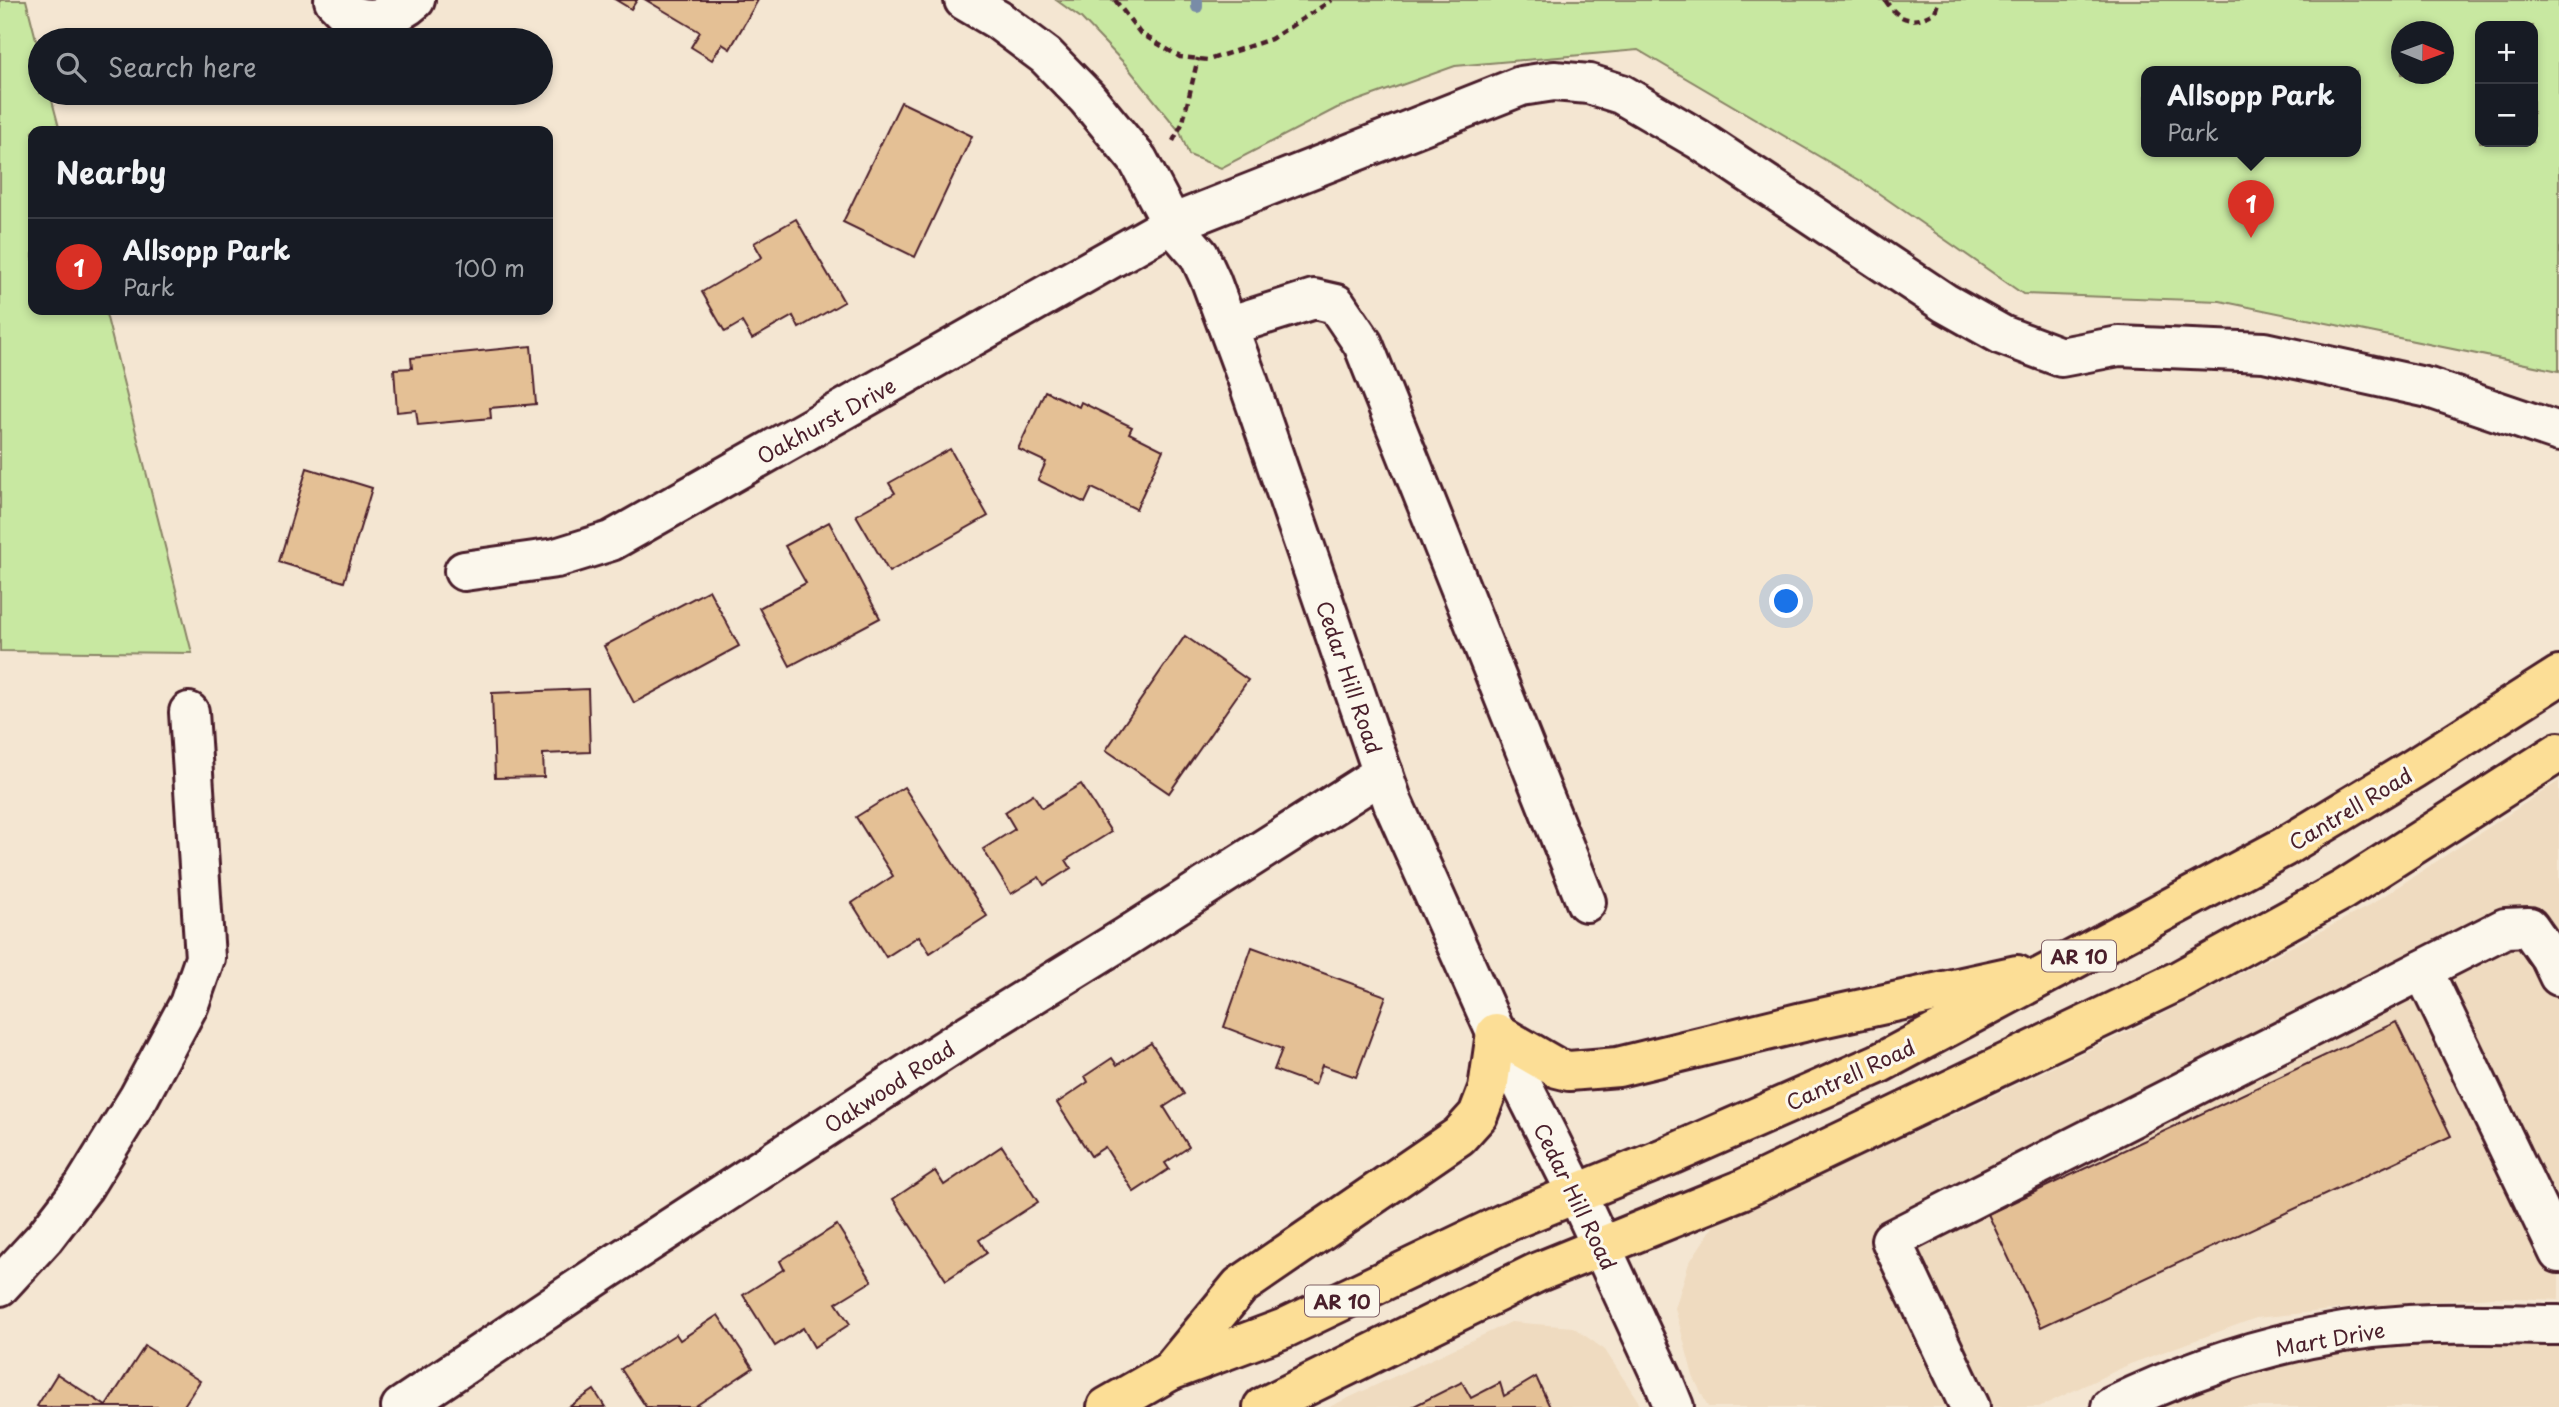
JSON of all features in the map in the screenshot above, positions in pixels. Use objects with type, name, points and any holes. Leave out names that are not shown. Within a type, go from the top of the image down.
[{"type":"main road","name":"Cantrell Road","points":[[1107,1407],[1170,1371],[1285,1328],[1509,1221],[1666,1157],[1878,1064],[2284,847],[2559,676]]},
{"type":"main road","name":"AR 10","points":[[1264,1407],[1536,1273],[1741,1190],[2180,980],[2343,890],[2559,752]]},
{"type":"main road","points":[[1170,1371],[1240,1286],[1459,1136],[1478,1115],[1488,1089],[1496,1033],[1557,1068],[1569,1071],[1618,1067],[1803,1022],[2060,966]]},
{"type":"street","points":[[334,0],[347,12],[359,17],[376,18],[392,14],[415,0]]},
{"type":"street","name":"Cedar Hill Road","points":[[964,0],[998,20],[1046,56],[1087,98],[1138,160],[1172,224],[1199,255],[1228,326],[1393,803],[1496,1033],[1577,1194],[1674,1407]]},
{"type":"street","name":"Oakhurst Drive","points":[[464,570],[555,558],[611,541],[1172,224],[1521,86],[1554,82],[1589,84],[1621,94],[1698,139],[1945,303],[2002,335],[2061,357],[2119,346],[2264,352],[2429,388],[2559,432]]},
{"type":"street","points":[[1228,326],[1314,299],[1336,304],[1363,344],[1586,902]]},
{"type":"street","points":[[0,1286],[44,1238],[98,1164],[139,1097],[189,1004],[205,958],[189,712]]},
{"type":"street","name":"Oakwood Road","points":[[401,1407],[958,1041],[1383,773]]},
{"type":"street","points":[[1970,1407],[1891,1240],[2505,928],[2529,928],[2550,957],[2559,976]]},
{"type":"street","points":[[2423,970],[2559,1253]]},
{"type":"street","name":"Mart Drive","points":[[2111,1407],[2206,1366],[2308,1338],[2410,1325],[2559,1325]]},
{"type":"path","points":[[1115,0],[1140,33],[1180,57],[1208,60],[1271,39],[1332,0]]},
{"type":"path","points":[[1885,0],[1903,19],[1920,21],[1935,12],[1939,0]]},
{"type":"path","points":[[1165,133],[1172,142],[1183,122],[1198,58]]},
{"type":"shaded area","points":[[2559,781],[2559,1300],[2493,1297],[2256,1318],[2130,1364],[2039,1407],[1708,1407],[1693,1376],[1675,1308],[1689,1263],[1716,1222],[1957,1113],[2146,1023],[2367,907]]},
{"type":"shaded area","points":[[1511,1322],[1573,1327],[1605,1350],[1640,1407],[1329,1407]]},
{"type":"shaded area","points":[[2441,1341],[2559,1345],[2559,1407],[2153,1407],[2210,1381],[2338,1349]]},
{"type":"green space","points":[[0,0],[26,0],[33,28],[28,28],[28,105],[53,105],[59,126],[28,126],[28,315],[106,315],[192,653],[0,651]]},
{"type":"green space","points":[[1056,0],[2559,0],[2559,371],[2220,301],[2023,294],[1861,181],[1638,50],[1455,66],[1337,108],[1221,168],[1189,155],[1180,132],[1125,64],[1081,18]]},
{"type":"building","points":[[616,0],[637,0],[631,9]]},
{"type":"building","points":[[646,0],[758,0],[730,49],[722,44],[712,60],[691,47],[700,32]]},
{"type":"building","points":[[901,102],[972,136],[915,257],[843,222]]},
{"type":"building","points":[[796,219],[844,302],[799,328],[793,316],[752,339],[742,322],[725,332],[702,292],[762,257],[754,243]]},
{"type":"building","points":[[531,346],[536,404],[490,408],[491,418],[418,425],[416,410],[397,412],[394,369],[412,368],[411,358]]},
{"type":"building","points":[[1045,391],[1079,407],[1081,402],[1132,427],[1129,433],[1163,450],[1136,509],[1092,488],[1085,503],[1038,480],[1046,462],[1018,449]]},
{"type":"building","points":[[950,449],[988,516],[889,572],[856,515],[895,493],[889,483]]},
{"type":"building","points":[[307,468],[372,488],[344,582],[279,562]]},
{"type":"building","points":[[829,522],[880,618],[790,666],[759,608],[806,583],[785,546]]},
{"type":"building","points":[[709,590],[739,646],[634,703],[604,646]]},
{"type":"building","points":[[1185,636],[1248,680],[1169,793],[1106,750]]},
{"type":"building","points":[[588,689],[590,752],[543,754],[544,777],[495,778],[492,693]]},
{"type":"building","points":[[1081,784],[1111,832],[1066,860],[1071,868],[1044,885],[1039,877],[1011,894],[983,849],[1015,829],[1005,812],[1033,794],[1042,808]]},
{"type":"building","points":[[904,787],[987,916],[930,953],[919,936],[886,957],[852,903],[893,876],[856,817]]},
{"type":"building","points":[[1252,947],[1386,996],[1356,1077],[1322,1065],[1315,1085],[1274,1070],[1282,1049],[1224,1027]]},
{"type":"building","points":[[2396,1022],[2451,1136],[2041,1327],[1988,1214]]},
{"type":"building","points":[[1151,1043],[1184,1094],[1164,1107],[1189,1147],[1165,1163],[1169,1169],[1134,1192],[1105,1147],[1091,1156],[1057,1103],[1088,1082],[1085,1076],[1112,1058],[1117,1065]]},
{"type":"building","points":[[1002,1146],[1038,1202],[979,1240],[987,1253],[946,1280],[893,1199],[935,1171],[944,1185]]},
{"type":"building","points":[[837,1225],[872,1281],[836,1303],[850,1324],[814,1347],[803,1328],[775,1346],[743,1295],[784,1269],[780,1261]]},
{"type":"building","points":[[718,1315],[753,1368],[694,1407],[646,1407],[621,1369],[676,1334],[680,1340]]},
{"type":"building","points":[[145,1346],[200,1381],[183,1407],[37,1406],[57,1374],[106,1406]]},
{"type":"building","points":[[1536,1377],[1550,1407],[1412,1407],[1462,1382],[1471,1398],[1500,1383],[1504,1396]]},
{"type":"building","points":[[594,1390],[605,1407],[569,1407]]},
{"type":"waterway","points":[[1197,0],[1197,7]]},
{"type":"place","name":"Allsopp Park","points":[[2251,238]]}]
